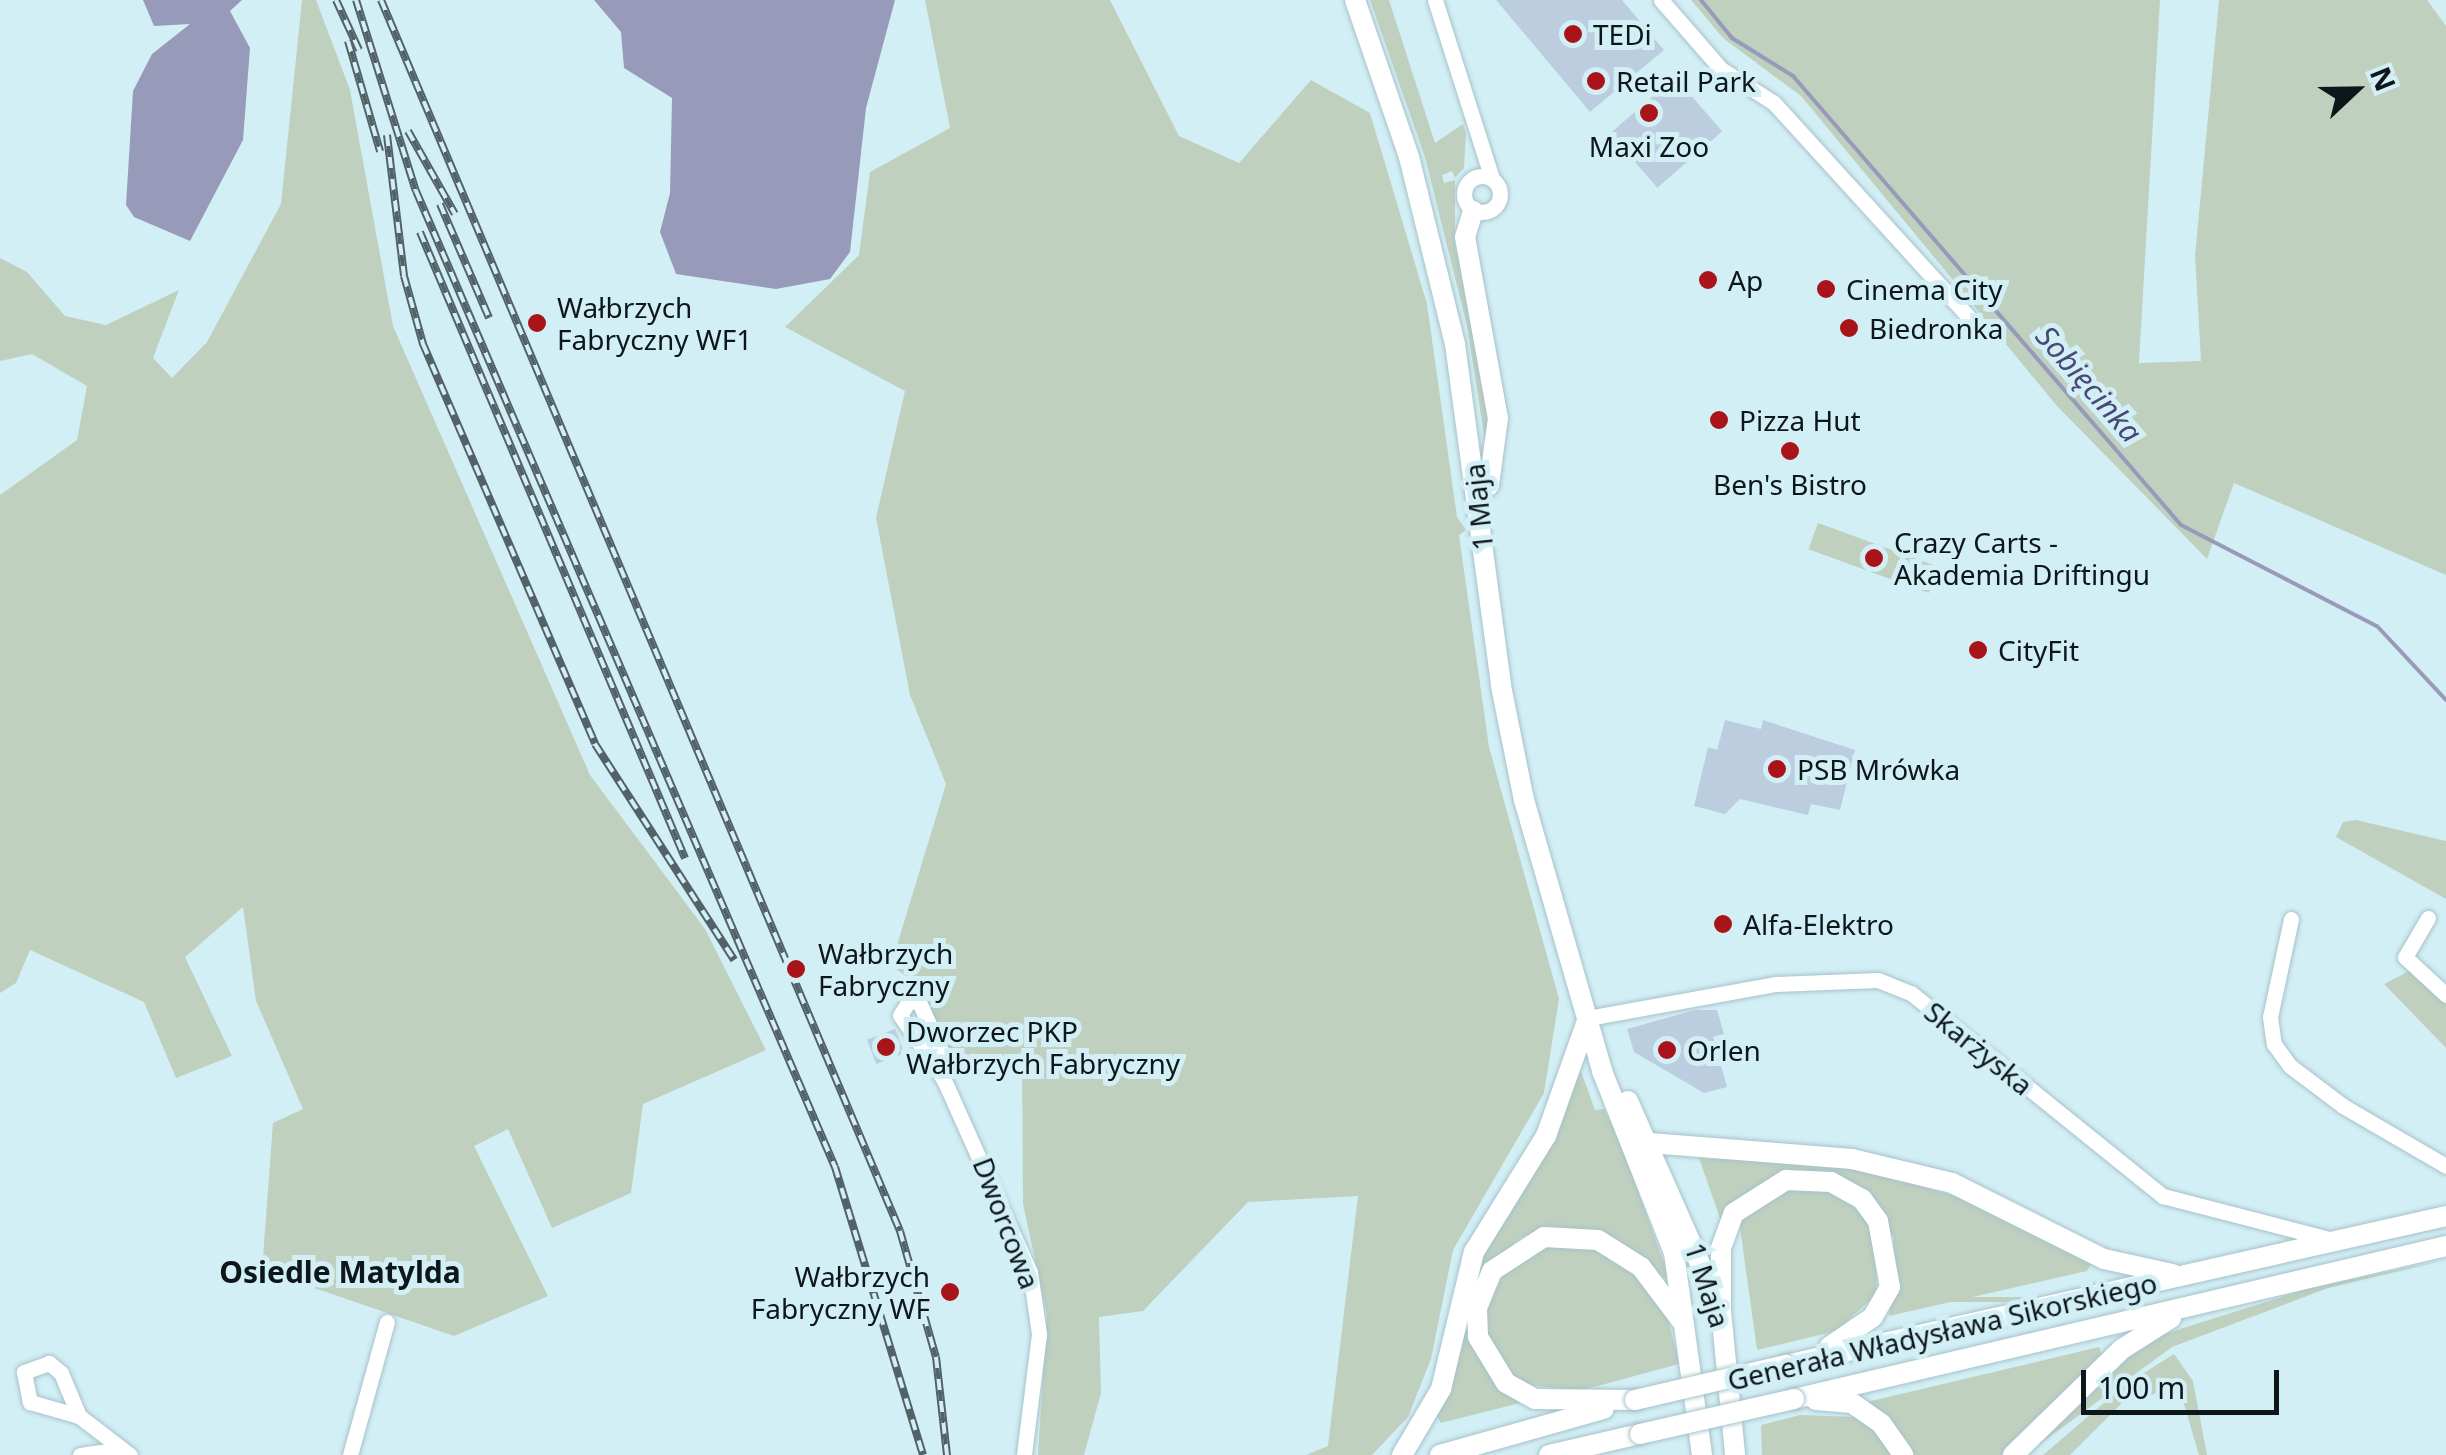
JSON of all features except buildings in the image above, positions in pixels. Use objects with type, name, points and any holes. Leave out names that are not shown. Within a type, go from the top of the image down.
[{"type":"main road","name":"1 Maja","points":[[1354,4],[1388,85],[1432,250],[1464,397],[1476,498],[1524,800],[1588,1018],[1674,1254],[1691,1336],[1702,1455]]},
{"type":"main road","points":[[1472,210],[1465,237],[1498,418],[1489,485],[1476,498]]},
{"type":"main road","name":"1 Maja","points":[[1588,1018],[1650,1143],[1721,1311],[1735,1455]]},
{"type":"main road","points":[[1402,1455],[1441,1389],[1474,1252],[1546,1136],[1588,1018]]},
{"type":"main road","points":[[1650,1143],[1837,1157],[1936,1179],[2104,1259],[2189,1276]]},
{"type":"main road","points":[[1721,1311],[1721,1248],[1742,1204],[1796,1178],[1831,1182],[1862,1200],[1884,1236],[1890,1287],[1853,1336],[1786,1366]]},
{"type":"main road","name":"Generała Władysława Sikorskiego","points":[[1440,1455],[1635,1400],[2446,1216]]},
{"type":"main road","points":[[1635,1400],[1535,1400],[1506,1383],[1478,1337],[1477,1308],[1492,1270],[1544,1236],[1598,1240],[1641,1267],[1691,1336]]},
{"type":"main road","name":"Generała Władysława Sikorskiego","points":[[1550,1455],[2445,1247]]},
{"type":"main road","points":[[2156,1282],[2163,1313]]},
{"type":"main road","points":[[2013,1455],[2122,1349],[2186,1309]]},
{"type":"main road","points":[[1794,1398],[1852,1403],[1881,1422],[1902,1455]]},
{"type":"street","points":[[1436,0],[1497,204],[1472,210],[1463,194],[1472,178],[1478,142]]},
{"type":"street","points":[[1662,0],[1721,69],[1783,113],[1974,323]]},
{"type":"street","points":[[1472,178],[1492,179]]},
{"type":"street","points":[[2428,918],[2405,957],[2446,995]]},
{"type":"street","points":[[2292,919],[2270,1017],[2274,1044],[2343,1106],[2446,1166]]},
{"type":"street","name":"Skarżyska","points":[[1588,1018],[1776,984],[1878,980],[1911,993],[2163,1196],[2337,1241]]},
{"type":"street","name":"Dworcowa","points":[[944,1080],[945,1059],[920,1002],[908,1001],[899,1014],[944,1080],[1016,1232],[1038,1305],[1024,1455]]},
{"type":"street","points":[[350,1455],[387,1322]]},
{"type":"street","points":[[79,1416],[126,1452]]},
{"type":"street","points":[[80,1455],[126,1452]]},
{"type":"green space","points":[[302,0],[316,0],[350,90],[393,326],[590,775],[705,929],[766,1050],[643,1104],[631,1193],[552,1228],[508,1129],[474,1146],[548,1296],[454,1336],[262,1270],[273,1123],[303,1109],[256,1001],[243,907],[185,957],[232,1056],[176,1078],[144,1002],[30,950],[16,983],[0,993],[0,495],[77,440],[87,386],[32,354],[0,361],[0,258],[27,272],[65,316],[106,325],[179,290],[153,358],[172,378],[207,342],[281,204]]},
{"type":"green space","points":[[925,0],[1110,0],[1179,136],[1239,163],[1311,80],[1370,113],[1427,304],[1457,517],[1466,530],[1459,535],[1489,747],[1559,999],[1544,1093],[1453,1250],[1431,1359],[1408,1417],[1372,1455],[1306,1455],[1328,1446],[1358,1196],[1248,1202],[1143,1311],[1099,1317],[1101,1393],[1084,1455],[1038,1455],[1047,1315],[1023,1204],[1022,1053],[953,1067],[924,990],[891,965],[946,784],[910,695],[876,518],[905,391],[785,327],[859,255],[870,172],[950,128]]},
{"type":"green space","points":[[1370,0],[1389,0],[1435,143],[1463,124],[1466,134],[1464,168],[1455,178],[1452,171],[1442,175],[1444,183],[1455,180],[1455,243],[1492,416],[1486,447],[1467,326],[1425,157]]},
{"type":"green space","points":[[1691,0],[2160,0],[2139,363],[2201,361],[2195,256],[2219,0],[2427,0],[2446,26],[2446,575],[2234,483],[2207,559],[2057,406],[1801,96],[1723,38]]},
{"type":"green space","name":"Crazy Carts - Akademia Driftingu","points":[[1818,523],[1938,567],[1929,593],[1808,549]]},
{"type":"green space","points":[[2356,820],[2446,841],[2446,899],[2336,837],[2343,822]]},
{"type":"green space","points":[[2411,970],[2446,1002],[2446,1048],[2384,984]]},
{"type":"green space","points":[[1578,1063],[1595,1110],[1604,1109],[1622,1146],[1670,1280],[1547,1228],[1520,1238],[1483,1273],[1474,1347],[1492,1380],[1520,1403],[1441,1423],[1436,1415],[1452,1386],[1473,1275]]},
{"type":"green space","points":[[1699,1158],[1851,1166],[1992,1207],[2094,1259],[2087,1271],[1889,1316],[1894,1238],[1869,1196],[1777,1175],[1734,1203],[1722,1224]]},
{"type":"green space","points":[[1813,1185],[1847,1197],[1874,1225],[1877,1294],[1836,1331],[1757,1350],[1739,1220],[1781,1189]]},
{"type":"green space","points":[[1553,1243],[1595,1250],[1631,1269],[1667,1314],[1679,1364],[1579,1391],[1515,1383],[1489,1349],[1485,1309],[1508,1265]]},
{"type":"green space","points":[[2445,1260],[2328,1288],[2172,1347],[2025,1455],[2124,1359],[2161,1335],[2310,1288]]},
{"type":"green space","points":[[1783,1297],[2142,1297],[2142,1302],[1783,1302]]},
{"type":"green space","points":[[2099,1347],[2102,1355],[2001,1455],[1911,1455],[1867,1402]]},
{"type":"green space","points":[[2174,1354],[2193,1381],[2207,1455],[2199,1455],[2183,1401],[2162,1391],[2143,1398],[2128,1383]]},
{"type":"green space","points":[[2125,1385],[2138,1402],[2127,1398],[2070,1455],[2043,1455]]},
{"type":"green space","points":[[1800,1415],[1856,1417],[1877,1427],[1898,1455],[1762,1455],[1761,1425]]},
{"type":"water","points":[[143,0],[242,0],[230,11],[250,48],[243,140],[190,241],[134,217],[126,205],[133,91],[152,54],[190,24],[154,26]]},
{"type":"water","points":[[594,0],[895,0],[866,108],[850,252],[830,279],[776,289],[676,274],[660,232],[670,193],[672,98],[624,68],[621,32]]},
{"type":"waterway","name":"Sobięcinka","points":[[1701,0],[1732,38],[1793,76],[2181,525],[2377,626],[2446,700]]},
{"type":"railway","points":[[336,0],[359,50]]},
{"type":"railway","points":[[356,0],[416,191],[835,1167],[923,1455]]},
{"type":"railway","points":[[381,0],[900,1231],[936,1357],[947,1455]]},
{"type":"railway","points":[[348,41],[380,151]]},
{"type":"railway","points":[[408,131],[455,214]]},
{"type":"railway","points":[[387,135],[404,276],[423,344],[595,744],[734,960]]},
{"type":"railway","points":[[440,204],[489,318]]},
{"type":"railway","points":[[420,232],[685,858]]},
{"type":"place","name":"TEDi","points":[[1573,34]]},
{"type":"place","name":"Retail Park","points":[[1596,81]]},
{"type":"place","name":"Maxi Zoo","points":[[1649,113]]},
{"type":"place","name":"Ap","points":[[1708,280]]},
{"type":"place","name":"Cinema City","points":[[1826,289]]},
{"type":"place","name":"Wałbrzych Fabryczny WF1","points":[[537,323]]},
{"type":"place","name":"Biedronka","points":[[1849,328]]},
{"type":"place","name":"Pizza Hut","points":[[1719,420]]},
{"type":"place","name":"Ben's Bistro","points":[[1790,451]]},
{"type":"place","name":"Crazy Carts - Akademia Driftingu","points":[[1874,558]]},
{"type":"place","name":"CityFit","points":[[1978,650]]},
{"type":"place","name":"PSB Mrówka","points":[[1777,769]]},
{"type":"place","name":"Alfa-Elektro","points":[[1723,924]]},
{"type":"place","name":"Wałbrzych Fabryczny","points":[[796,969]]},
{"type":"place","name":"Dworzec PKP Wałbrzych Fabryczny","points":[[886,1047]]},
{"type":"place","name":"Orlen","points":[[1667,1050]]},
{"type":"place","name":"Wałbrzych Fabryczny WF","points":[[950,1292]]},
{"type":"district","name":"Osiedle Matylda","points":[[340,1272]]}]
